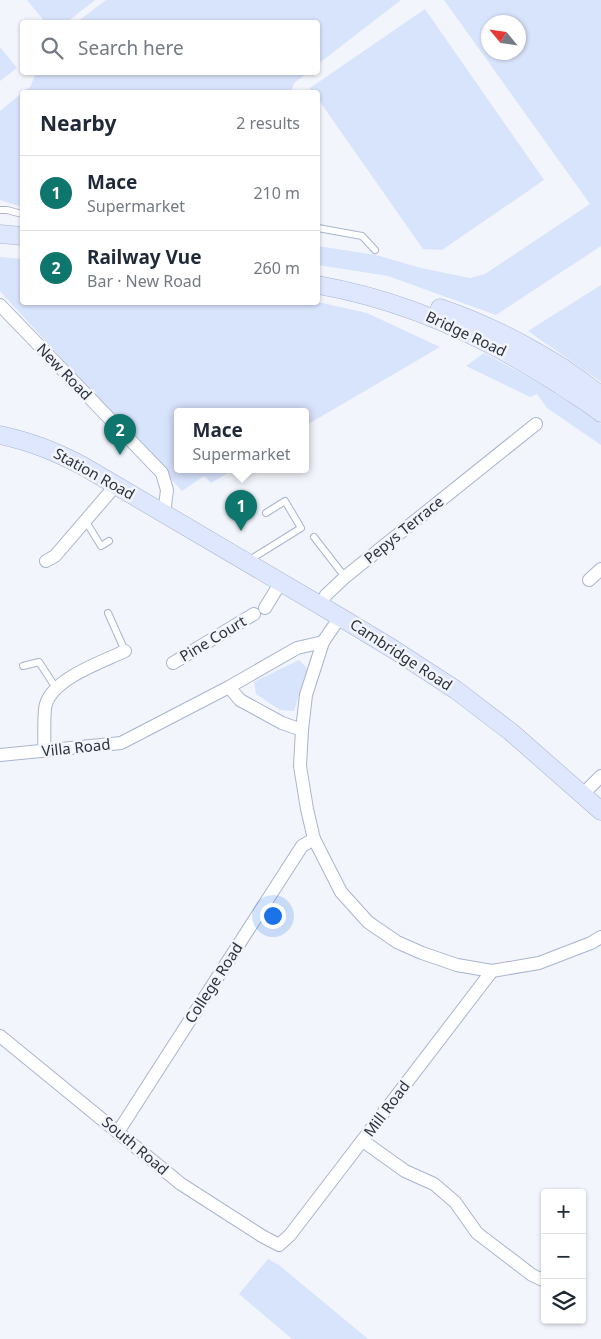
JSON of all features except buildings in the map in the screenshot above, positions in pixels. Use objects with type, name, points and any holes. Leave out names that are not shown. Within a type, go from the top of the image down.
[{"type":"street","points":[[0,234],[20,236]]},
{"type":"street","points":[[0,246],[20,248]]},
{"type":"street","name":"Bridge Road","points":[[320,275],[390,291],[448,317],[522,344],[558,365],[601,396]]},
{"type":"street","name":"Bridge Road","points":[[320,285],[448,317],[528,364],[601,413]]},
{"type":"street","name":"New Road","points":[[0,305],[162,473],[167,490],[164,514]]},
{"type":"street","name":"Pepys Terrace","points":[[320,605],[326,595],[345,577],[494,461],[536,424]]},
{"type":"street","name":"Station Road","points":[[0,435],[52,450],[183,525]]},
{"type":"street","points":[[46,561],[55,556],[116,485]]},
{"type":"street","name":"Cambridge Road","points":[[183,525],[393,649],[476,705],[511,732],[601,810]]},
{"type":"street","points":[[589,580],[601,569]]},
{"type":"street","name":"Pine Court","points":[[173,663],[259,611],[281,582]]},
{"type":"street","points":[[340,617],[323,642],[306,695],[300,766],[314,839],[341,892],[368,922],[397,942],[422,954],[456,965],[492,971],[539,964],[591,943],[601,937]]},
{"type":"street","name":"Villa Road","points":[[0,755],[121,743],[229,687],[297,648],[323,642]]},
{"type":"street","points":[[44,751],[46,705],[56,688],[82,671],[126,651]]},
{"type":"street","points":[[229,687],[240,700],[282,723],[302,730]]},
{"type":"street","points":[[582,795],[601,776]]},
{"type":"street","name":"College Road","points":[[118,1132],[302,846],[314,839]]},
{"type":"street","name":"Mill Road","points":[[279,1245],[290,1235],[492,971]]},
{"type":"street","name":"South Road","points":[[0,1036],[180,1184],[279,1245]]},
{"type":"street","points":[[363,1141],[405,1171],[434,1184],[455,1202],[477,1233],[532,1275],[541,1279]]},
{"type":"lane","points":[[0,210],[20,213]]},
{"type":"lane","points":[[320,228],[362,236],[375,250]]},
{"type":"lane","points":[[246,562],[301,528],[285,501],[266,513]]},
{"type":"lane","points":[[85,520],[100,546],[109,541]]},
{"type":"lane","points":[[314,538],[345,577]]},
{"type":"lane","points":[[108,613],[126,651]]},
{"type":"lane","points":[[23,666],[39,662],[56,688]]},
{"type":"shaded area","points":[[27,0],[95,0],[70,20],[43,20]]},
{"type":"shaded area","points":[[106,0],[401,0],[320,62],[320,20],[80,20]]},
{"type":"shaded area","points":[[444,0],[601,0],[601,246],[496,315],[388,276],[320,265],[320,246],[376,255],[421,268],[470,278],[485,274],[590,204],[487,60],[526,60],[526,15],[481,15],[481,52]]},
{"type":"shaded area","points":[[425,9],[544,180],[442,250],[423,249],[320,102],[320,90],[312,90],[310,88]]},
{"type":"shaded area","points":[[0,47],[17,68],[0,81]]},
{"type":"shaded area","points":[[35,75],[304,75],[294,83],[292,90],[26,90],[30,87]]},
{"type":"shaded area","points":[[20,95],[20,206],[0,200],[0,111]]},
{"type":"shaded area","points":[[0,257],[20,259],[20,305],[320,305],[320,302],[367,313],[440,347],[309,424],[309,408],[174,408],[174,473],[228,473],[211,483],[204,476],[182,491],[0,291]]},
{"type":"shaded area","points":[[601,285],[601,382],[528,331]]},
{"type":"shaded area","points":[[484,353],[532,379],[601,424],[601,445],[547,408],[537,394],[530,397],[466,366]]},
{"type":"shaded area","points":[[299,660],[307,668],[294,711],[280,710],[256,694],[254,682]]},
{"type":"shaded area","points":[[268,1259],[279,1265],[368,1339],[292,1339],[239,1294]]},
{"type":"place","name":"Railway Vue","points":[[120,455]]},
{"type":"place","name":"Mace","points":[[241,531]]}]
